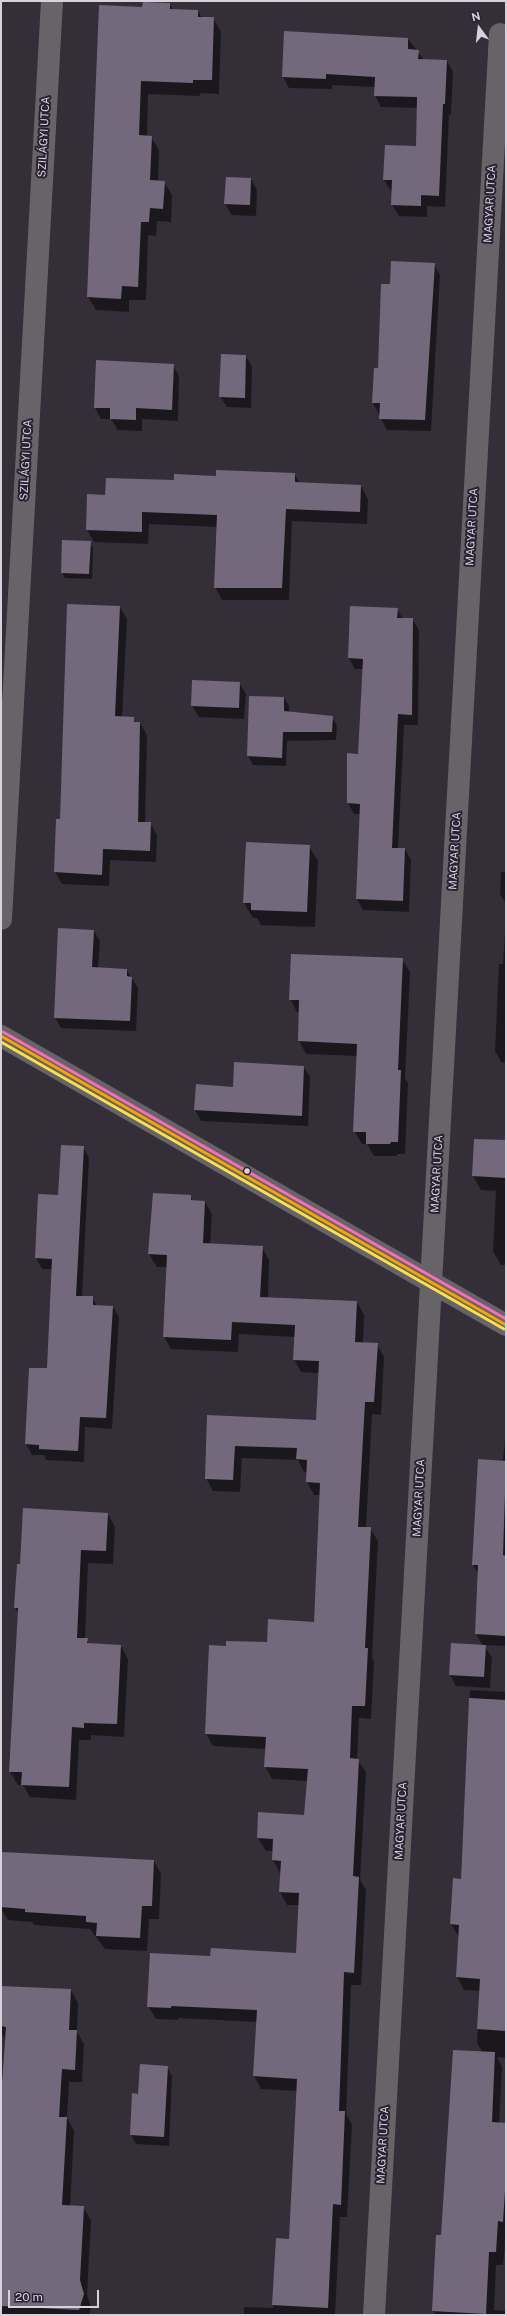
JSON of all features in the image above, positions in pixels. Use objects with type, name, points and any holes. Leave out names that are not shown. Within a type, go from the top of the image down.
[{"type":"street","name":"SZILÁGYI UTCA","points":[[1,919],[52,1]]},
{"type":"street","name":"MAGYAR UTCA","points":[[374,2315],[500,34]]},
{"type":"street","points":[[1,1036],[506,1325]]},
{"type":"building","points":[[143,2],[170,3],[170,9],[198,10],[198,17],[214,17],[212,80],[193,80],[193,83],[141,81],[139,135],[152,136],[150,180],[165,181],[163,209],[150,208],[149,222],[141,222],[138,287],[122,286],[121,299],[87,297],[99,5],[142,7]]},
{"type":"building","points":[[284,31],[408,38],[408,49],[419,50],[418,59],[447,60],[445,104],[443,104],[439,196],[421,195],[421,206],[391,205],[392,180],[383,180],[385,145],[416,146],[417,97],[374,96],[375,77],[326,74],[326,79],[282,77]]},
{"type":"building","points":[[226,177],[251,178],[250,205],[224,204]]},
{"type":"building","points":[[391,261],[435,263],[425,420],[379,419],[380,403],[372,403],[374,368],[378,368],[381,284],[390,284]]},
{"type":"building","points":[[221,354],[246,355],[245,398],[219,397]]},
{"type":"building","points":[[96,360],[174,364],[172,410],[136,408],[136,420],[110,419],[110,408],[94,408]]},
{"type":"building","points":[[216,470],[295,473],[295,482],[361,485],[360,512],[286,509],[282,588],[214,588],[217,515],[142,512],[142,532],[86,530],[87,494],[105,495],[106,478],[174,480],[174,474],[216,476]]},
{"type":"building","points":[[62,540],[91,541],[89,574],[61,573]]},
{"type":"building","points":[[67,604],[120,606],[115,716],[134,717],[134,722],[140,722],[138,822],[151,822],[150,851],[103,849],[102,875],[54,872],[56,819],[60,819]]},
{"type":"building","points":[[350,606],[398,608],[397,618],[413,618],[412,715],[398,714],[392,848],[405,848],[403,901],[356,899],[360,804],[347,803],[347,753],[358,754],[363,659],[348,658]]},
{"type":"building","points":[[192,680],[240,682],[239,708],[191,706]]},
{"type":"building","points":[[249,696],[284,697],[284,711],[333,716],[332,732],[283,732],[282,758],[247,756]]},
{"type":"building","points":[[246,842],[310,845],[307,912],[251,910],[251,903],[243,903]]},
{"type":"building","points":[[58,928],[94,930],[92,967],[127,969],[127,976],[132,977],[130,1021],[54,1018]]},
{"type":"building","points":[[291,954],[403,958],[398,1070],[401,1070],[398,1142],[391,1142],[390,1144],[366,1144],[366,1132],[353,1132],[357,1044],[298,1041],[299,1000],[289,1000]]},
{"type":"building","points":[[234,1062],[304,1066],[302,1116],[194,1110],[196,1084],[233,1087]]},
{"type":"building","points":[[474,1139],[506,1140],[506,1178],[472,1176]]},
{"type":"building","points":[[61,1145],[84,1146],[76,1296],[93,1296],[93,1305],[113,1306],[106,1418],[80,1417],[78,1451],[39,1449],[39,1445],[25,1444],[29,1368],[47,1368],[52,1259],[35,1258],[38,1194],[58,1195]]},
{"type":"building","points":[[153,1193],[191,1195],[191,1200],[205,1201],[203,1243],[263,1246],[260,1297],[357,1301],[355,1342],[378,1343],[374,1402],[365,1402],[358,1527],[371,1527],[365,1648],[368,1648],[365,1706],[352,1706],[350,1758],[359,1759],[353,1876],[359,1877],[354,1973],[344,1972],[339,2111],[345,2111],[341,2205],[333,2204],[328,2308],[272,2305],[276,2238],[289,2239],[297,2079],[253,2076],[257,2010],[171,2006],[171,2008],[147,2007],[150,1953],[210,1956],[211,1948],[296,1953],[299,1893],[279,1892],[281,1861],[272,1860],[273,1839],[257,1838],[258,1812],[304,1815],[308,1769],[264,1767],[266,1737],[205,1734],[209,1645],[226,1646],[226,1641],[267,1642],[268,1619],[314,1622],[320,1483],[306,1482],[307,1460],[296,1459],[297,1448],[235,1446],[233,1480],[205,1479],[207,1415],[316,1420],[319,1361],[293,1360],[295,1325],[232,1322],[231,1340],[163,1337],[167,1255],[148,1254]]},
{"type":"building","points":[[478,1459],[506,1461],[503,1555],[506,1556],[506,1636],[475,1634],[478,1565],[472,1565]]},
{"type":"building","points":[[23,1508],[108,1513],[106,1551],[81,1550],[77,1638],[88,1638],[87,1643],[121,1645],[117,1724],[84,1723],[84,1728],[72,1727],[69,1787],[21,1785],[22,1772],[9,1772],[18,1608],[14,1608],[17,1564],[20,1564]]},
{"type":"building","points":[[451,1643],[486,1645],[484,1677],[449,1675]]},
{"type":"building","points":[[469,1698],[506,1700],[506,2031],[477,2029],[480,1979],[456,1977],[459,1925],[450,1924],[453,1878],[461,1879]]},
{"type":"building","points":[[2,1852],[154,1860],[152,1906],[142,1906],[140,1938],[96,1936],[97,1923],[86,1922],[86,1916],[25,1912],[25,1909],[1,1907]]},
{"type":"building","points":[[1,1986],[71,1989],[69,2030],[77,2030],[75,2070],[62,2069],[59,2117],[67,2117],[62,2205],[84,2206],[80,2280],[84,2294],[79,2310],[1,2306],[1,2096],[6,2027],[1,2026]]},
{"type":"building","points":[[453,2050],[495,2052],[492,2122],[506,2123],[506,2174],[503,2222],[498,2221],[496,2252],[489,2252],[486,2314],[432,2311],[436,2235],[441,2235]]},
{"type":"building","points":[[140,2064],[168,2066],[164,2137],[130,2135],[132,2093],[138,2094]]},
{"type":"transit line","points":[[3,1032],[506,1319]]},
{"type":"transit line","points":[[1,1036],[506,1325]]},
{"type":"transit line","points":[[1,1042],[504,1329]]}]
